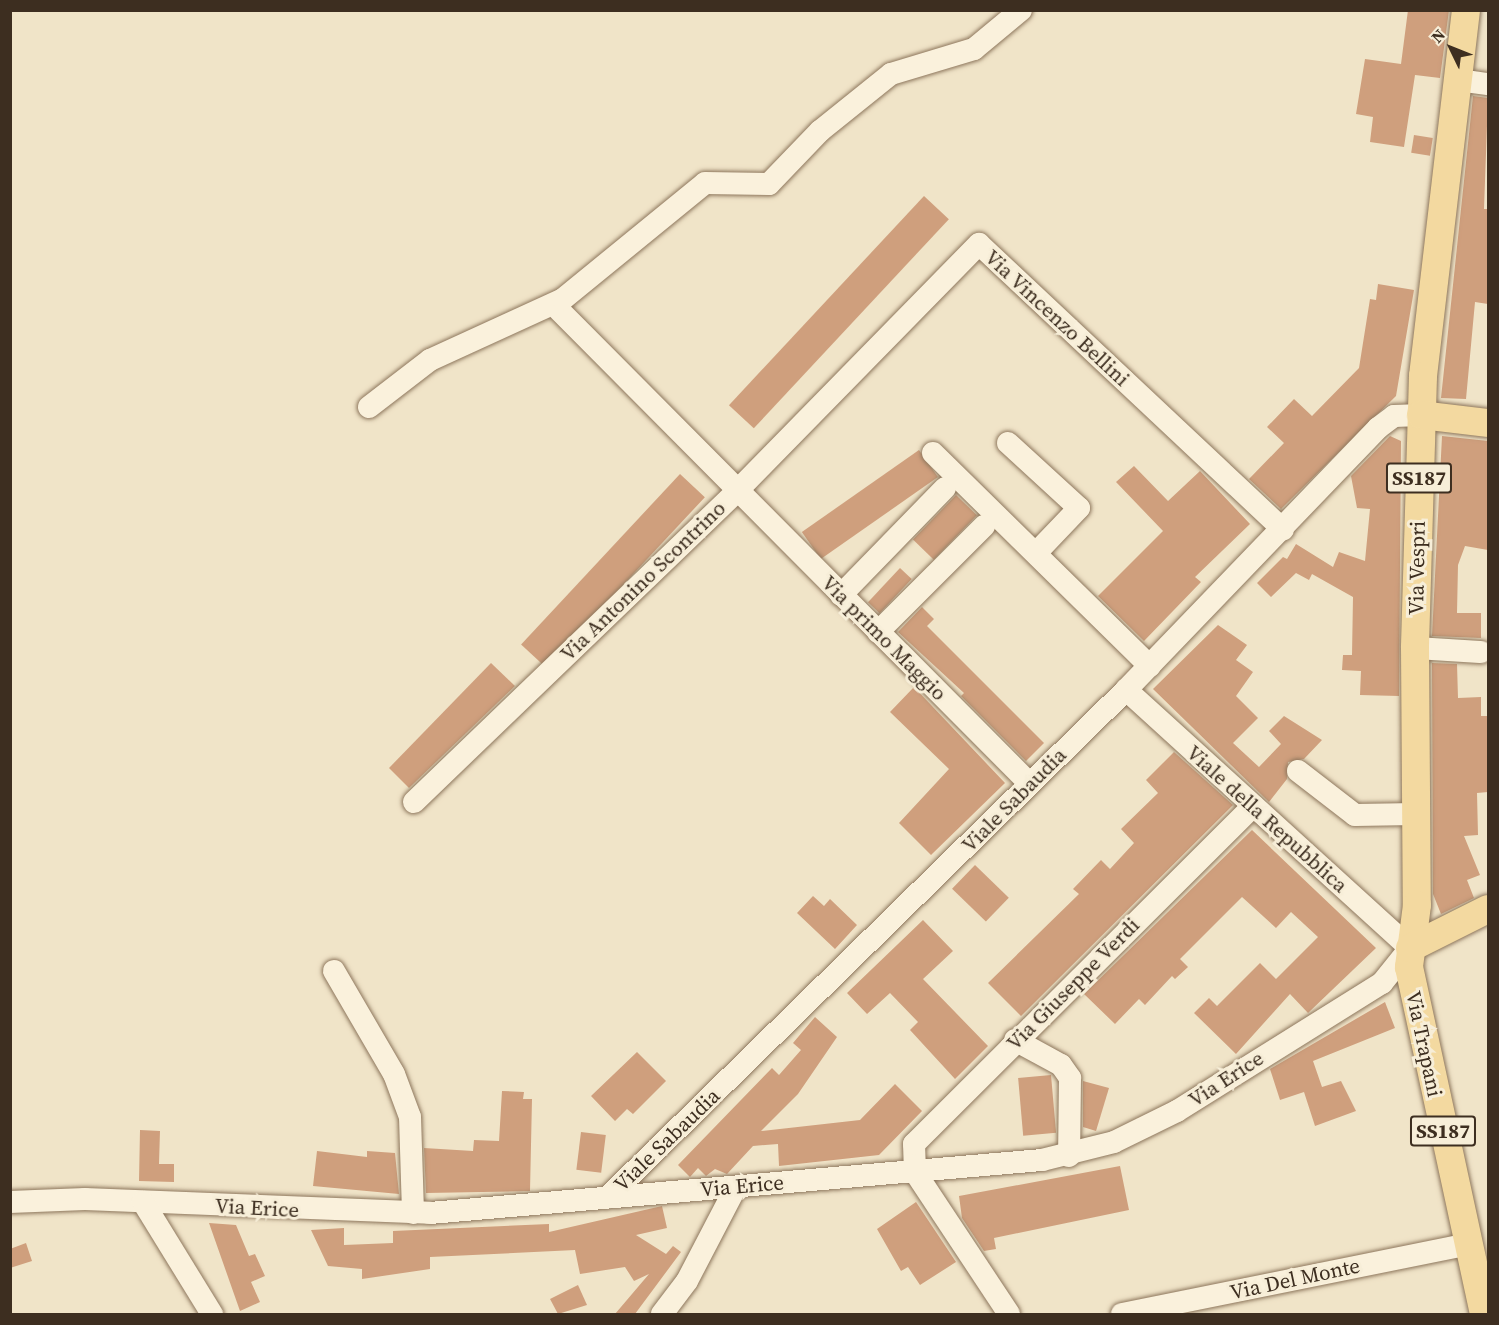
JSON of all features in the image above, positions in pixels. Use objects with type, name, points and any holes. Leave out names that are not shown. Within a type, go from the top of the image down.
[{"type":"main road","name":"Via Vespri","points":[[1410,948],[1416,905],[1415,648],[1421,415],[1466,10]]},
{"type":"main road","points":[[1421,415],[1488,423]]},
{"type":"main road","points":[[1410,948],[1488,909]]},
{"type":"main road","name":"Via Trapani","points":[[1410,948],[1412,994],[1468,1244],[1483,1285],[1484,1314]]},
{"type":"street","points":[[369,407],[430,360],[554,305],[705,183],[769,184],[820,131],[891,74],[974,49],[1021,10]]},
{"type":"street","points":[[1458,80],[1488,84]]},
{"type":"street","name":"Via Vincenzo Bellini","points":[[737,491],[979,244],[1283,529]]},
{"type":"street","name":"Via Antonino Scontrino","points":[[414,802],[737,491],[554,305]]},
{"type":"street","name":"Viale Sabaudia","points":[[609,1197],[1150,666],[1378,428],[1394,416],[1421,415]]},
{"type":"street","points":[[1008,443],[1079,508],[1036,554]]},
{"type":"street","points":[[933,453],[1150,666]]},
{"type":"street","points":[[841,595],[945,488]]},
{"type":"street","name":"Via primo Maggio","points":[[737,491],[1030,784]]},
{"type":"street","points":[[878,632],[984,526]]},
{"type":"street","points":[[1415,648],[1481,652]]},
{"type":"street","name":"Viale della Repubblica","points":[[1126,690],[1410,948]]},
{"type":"street","points":[[1298,771],[1355,815],[1416,814]]},
{"type":"street","name":"Via Giuseppe Verdi","points":[[915,1172],[914,1144],[1015,1040],[1253,806]]},
{"type":"street","name":"Via Erice","points":[[10,1202],[143,1202],[413,1213],[915,1172],[1069,1156],[1114,1142],[1177,1111],[1382,983],[1410,948]]},
{"type":"street","points":[[334,971],[394,1074],[410,1117],[413,1213]]},
{"type":"street","points":[[1382,983],[1412,994]]},
{"type":"street","points":[[1015,1040],[1061,1065],[1070,1078],[1069,1156]]},
{"type":"street","points":[[915,1172],[1009,1314]]},
{"type":"street","points":[[662,1314],[687,1281],[736,1187]]},
{"type":"street","points":[[143,1202],[212,1314]]},
{"type":"street","name":"Via Del Monte","points":[[1122,1314],[1468,1244]]},
{"type":"building","points":[[1408,10],[1449,10],[1440,78],[1415,75],[1404,147],[1370,142],[1373,117],[1356,114],[1365,59],[1401,64]]},
{"type":"building","points":[[1473,96],[1488,98],[1484,209],[1488,209],[1488,304],[1475,302],[1466,399],[1441,398]]},
{"type":"building","points":[[1414,135],[1433,138],[1430,156],[1411,153]]},
{"type":"building","points":[[924,196],[949,219],[754,428],[729,405]]},
{"type":"building","points":[[1378,284],[1414,290],[1396,396],[1281,509],[1249,479],[1284,443],[1267,427],[1294,399],[1312,416],[1359,368],[1370,299],[1376,300]]},
{"type":"building","points":[[1390,436],[1401,441],[1399,696],[1360,695],[1361,671],[1342,670],[1343,655],[1352,655],[1353,597],[1312,574],[1309,580],[1296,573],[1271,597],[1257,583],[1283,557],[1287,559],[1296,544],[1333,567],[1339,552],[1365,561],[1370,509],[1357,508],[1351,476]]},
{"type":"building","points":[[1442,436],[1488,441],[1488,550],[1465,546],[1458,565],[1457,613],[1481,613],[1481,638],[1432,636]]},
{"type":"building","points":[[919,450],[938,477],[821,559],[802,532]]},
{"type":"building","points":[[1134,466],[1168,501],[1200,471],[1250,524],[1195,577],[1201,582],[1144,641],[1098,596],[1163,531],[1116,482]]},
{"type":"building","points":[[680,474],[705,497],[546,668],[521,644]]},
{"type":"building","points":[[956,495],[977,515],[934,560],[913,540]]},
{"type":"building","points":[[900,568],[912,579],[880,613],[868,602]]},
{"type":"building","points":[[922,607],[934,619],[927,626],[1044,743],[1026,761],[961,696],[964,693],[898,632]]},
{"type":"building","points":[[1218,625],[1247,645],[1236,660],[1253,672],[1236,696],[1258,718],[1233,743],[1259,767],[1281,744],[1269,731],[1284,716],[1322,740],[1304,759],[1288,762],[1287,779],[1269,802],[1153,689]]},
{"type":"building","points":[[491,663],[515,686],[409,788],[389,768]]},
{"type":"building","points":[[1432,663],[1457,664],[1458,698],[1481,697],[1481,716],[1488,716],[1488,792],[1477,793],[1478,835],[1464,836],[1480,875],[1467,880],[1474,898],[1441,914],[1433,894]]},
{"type":"building","points":[[914,687],[1005,783],[931,855],[899,823],[949,769],[890,712]]},
{"type":"building","points":[[1174,752],[1233,805],[1021,1016],[988,983],[1079,894],[1073,889],[1101,860],[1110,869],[1134,843],[1121,829],[1158,793],[1146,780]]},
{"type":"building","points":[[1252,830],[1376,948],[1308,1013],[1290,994],[1236,1054],[1194,1013],[1209,998],[1217,1006],[1260,963],[1276,979],[1318,937],[1291,912],[1276,928],[1242,897],[1180,959],[1188,967],[1175,979],[1172,976],[1145,1005],[1139,999],[1115,1024],[1084,994]]},
{"type":"building","points":[[975,865],[1009,898],[986,921],[952,889]]},
{"type":"building","points":[[813,896],[824,906],[830,899],[857,925],[835,949],[797,913]]},
{"type":"building","points":[[923,920],[953,951],[923,979],[988,1046],[955,1079],[910,1030],[918,1022],[890,993],[867,1014],[847,993]]},
{"type":"building","points":[[1385,1002],[1395,1028],[1313,1061],[1322,1087],[1341,1081],[1356,1111],[1315,1126],[1304,1092],[1280,1100],[1270,1069]]},
{"type":"building","points":[[815,1017],[837,1037],[798,1094],[761,1131],[860,1120],[895,1084],[922,1111],[879,1155],[779,1166],[778,1144],[753,1146],[727,1174],[715,1169],[706,1176],[698,1168],[690,1177],[678,1165],[772,1068],[779,1075],[801,1050],[793,1043]]},
{"type":"building","points":[[637,1052],[666,1081],[633,1114],[627,1109],[615,1121],[591,1096]]},
{"type":"building","points":[[1051,1075],[1056,1133],[1023,1136],[1018,1078]]},
{"type":"building","points":[[1083,1081],[1109,1088],[1096,1131],[1083,1127]]},
{"type":"building","points":[[502,1091],[524,1092],[523,1099],[532,1099],[530,1191],[426,1193],[424,1148],[473,1151],[474,1140],[499,1141]]},
{"type":"building","points":[[140,1130],[160,1131],[159,1164],[174,1164],[174,1182],[139,1181]]},
{"type":"building","points":[[581,1132],[606,1135],[601,1173],[576,1170]]},
{"type":"building","points":[[317,1151],[367,1157],[367,1151],[395,1153],[399,1194],[313,1186]]},
{"type":"building","points":[[1120,1166],[1129,1210],[994,1238],[996,1249],[984,1251],[962,1218],[959,1196]]},
{"type":"building","points":[[916,1202],[956,1262],[920,1285],[908,1267],[901,1271],[877,1229]]},
{"type":"building","points":[[662,1206],[667,1228],[636,1235],[666,1254],[673,1246],[681,1252],[635,1314],[615,1314],[649,1274],[634,1281],[625,1267],[580,1274],[575,1250],[430,1257],[430,1269],[362,1279],[362,1269],[328,1266],[311,1230],[344,1228],[344,1245],[393,1243],[393,1231],[549,1224],[549,1232]]},
{"type":"building","points":[[209,1223],[236,1225],[249,1256],[255,1254],[265,1276],[251,1282],[260,1302],[240,1311]]},
{"type":"building","points":[[26,1243],[32,1261],[10,1268],[10,1249]]},
{"type":"building","points":[[578,1285],[587,1305],[558,1314],[550,1299]]}]
